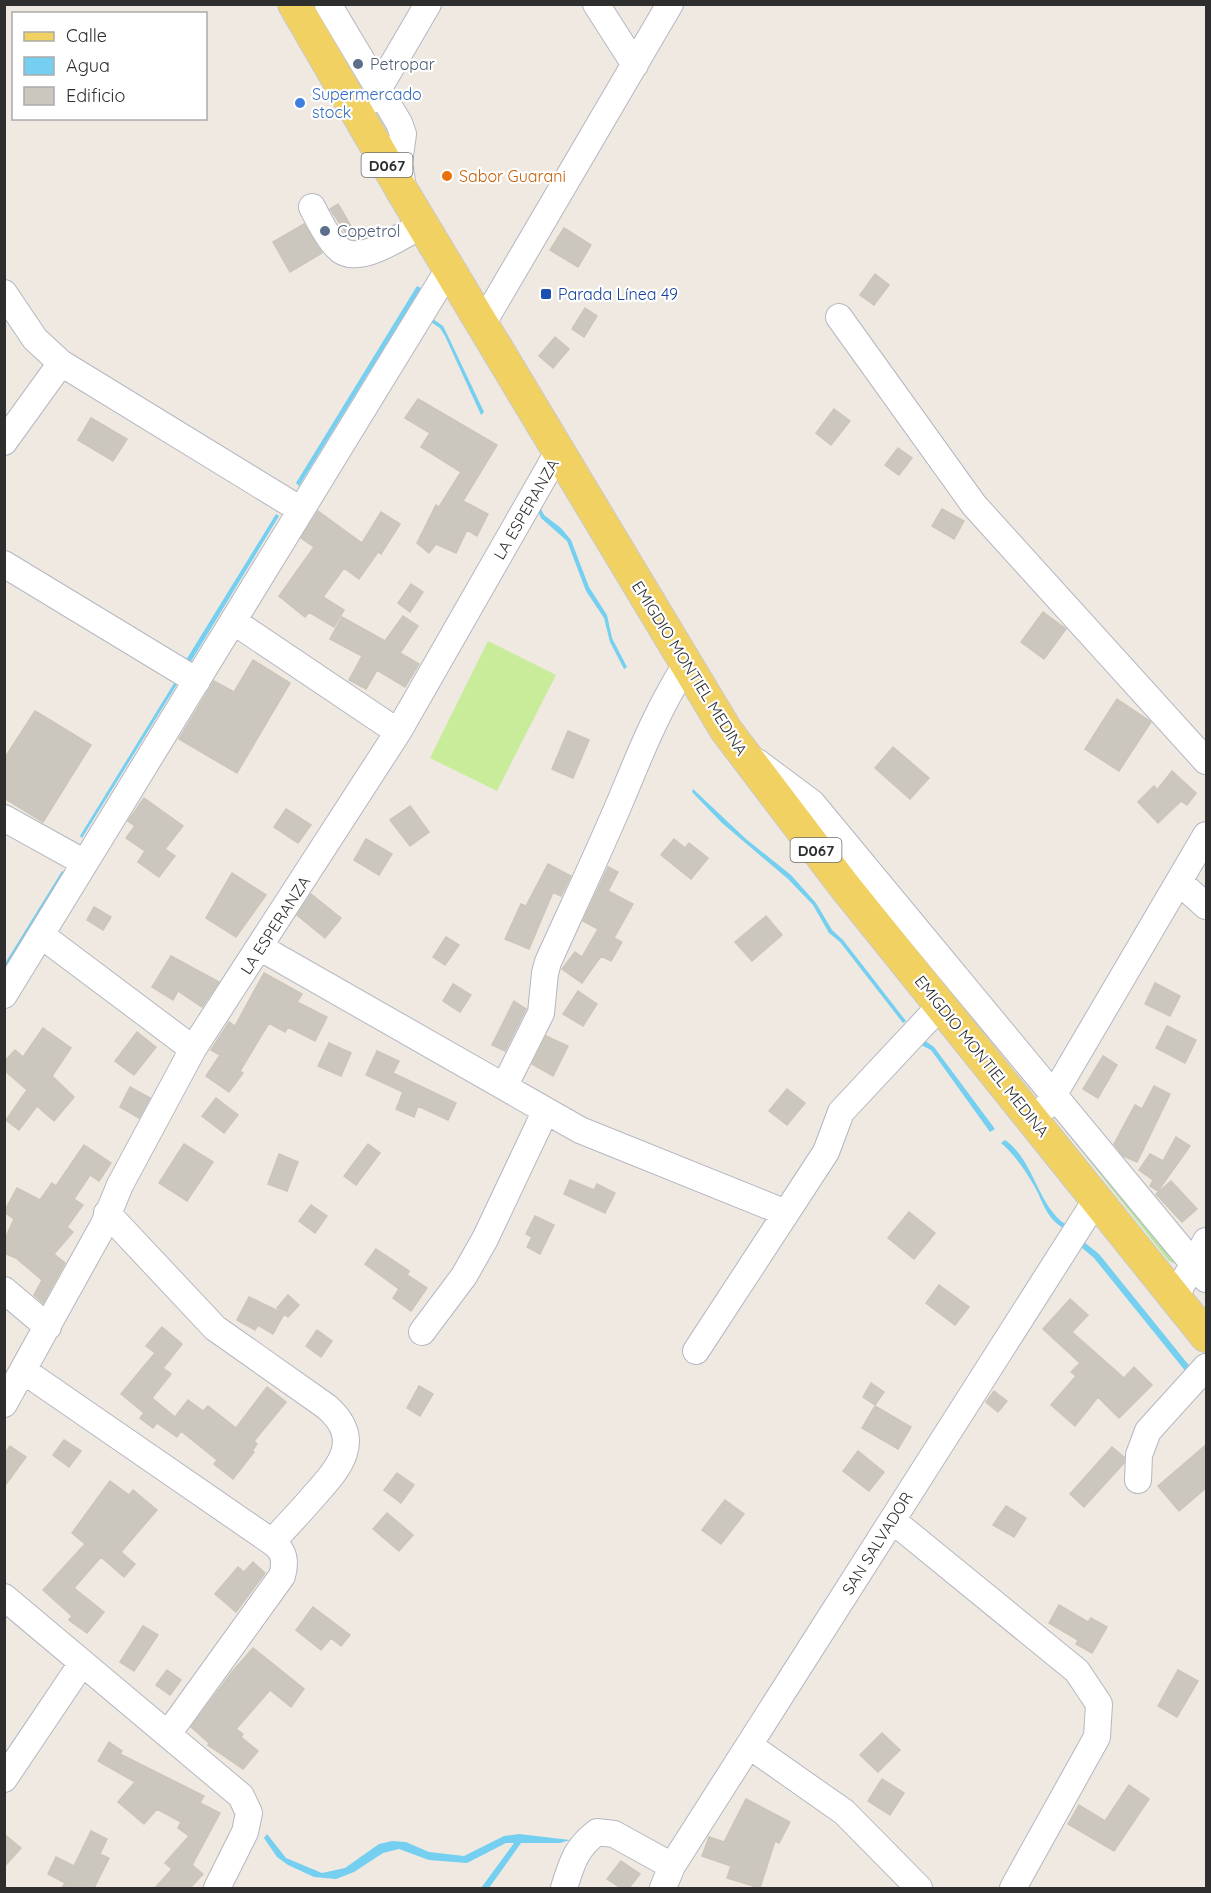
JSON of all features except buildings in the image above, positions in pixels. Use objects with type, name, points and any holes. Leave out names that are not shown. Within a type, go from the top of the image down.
[{"type":"main road","name":"EMIGDIO MONTIEL MEDINA","points":[[294,4],[360,118],[376,163],[404,194],[450,267],[686,666],[741,750],[836,875],[1206,1336]]},
{"type":"street","points":[[328,4],[379,87],[403,134],[399,163],[404,194]]},
{"type":"street","points":[[360,118],[428,4]]},
{"type":"street","points":[[596,4],[635,65]]},
{"type":"street","points":[[483,324],[670,4]]},
{"type":"street","points":[[312,207],[337,248],[351,255],[365,255],[423,224]]},
{"type":"street","points":[[4,995],[450,267]]},
{"type":"street","points":[[4,293],[35,339],[61,363],[301,510]]},
{"type":"street","points":[[839,317],[974,505],[1206,761]]},
{"type":"street","points":[[4,442],[61,363]]},
{"type":"street","name":"LA ESPERANZA","points":[[4,1404],[48,1327],[193,1050],[261,948],[398,732],[558,452]]},
{"type":"street","points":[[4,564],[196,681]]},
{"type":"street","points":[[233,621],[398,732]]},
{"type":"street","points":[[504,1085],[541,1013],[548,962],[625,790],[646,735],[660,706],[686,666]]},
{"type":"street","points":[[741,750],[812,803],[1055,1094],[1202,1261],[1175,1297]]},
{"type":"street","points":[[4,818],[85,863]]},
{"type":"street","points":[[1036,1124],[1206,835]]},
{"type":"street","points":[[1179,882],[1206,906]]},
{"type":"street","points":[[41,935],[193,1050]]},
{"type":"street","points":[[261,948],[580,1130],[786,1213]]},
{"type":"street","points":[[696,1351],[826,1152],[836,1122],[847,1104],[941,1005]]},
{"type":"street","points":[[422,1332],[464,1276],[545,1112]]},
{"type":"street","name":"SAN SALVADOR","points":[[668,1877],[1096,1200]]},
{"type":"street","points":[[107,1213],[215,1328],[340,1418],[346,1437],[345,1454],[336,1472],[272,1542]]},
{"type":"street","points":[[4,1290],[48,1327]]},
{"type":"street","points":[[1138,1480],[1139,1455],[1148,1431],[1206,1367]]},
{"type":"street","points":[[24,1371],[272,1542],[284,1555],[285,1564],[282,1576],[168,1734]]},
{"type":"street","points":[[892,1520],[1077,1671],[1099,1704],[1097,1737],[1013,1888]]},
{"type":"street","points":[[4,1597],[241,1797],[249,1813],[245,1832],[217,1888]]},
{"type":"street","points":[[4,1779],[82,1664]]},
{"type":"street","points":[[750,1746],[844,1812],[918,1888]]},
{"type":"street","points":[[564,1888],[573,1860],[582,1843],[597,1832],[614,1834],[668,1877]]},
{"type":"green space","points":[[488,641],[556,675],[497,791],[430,758]]},
{"type":"green space","points":[[1054,1112],[1178,1265],[1169,1261],[1056,1119]]},
{"type":"water","points":[[417,286],[421,288],[299,486],[296,483]]},
{"type":"water","points":[[433,319],[443,326],[447,334],[484,412],[481,415],[445,336],[440,328],[431,322]]},
{"type":"water","points":[[540,507],[544,515],[561,528],[571,540],[589,587],[607,615],[612,638],[627,667],[624,669],[610,642],[604,618],[586,591],[567,541],[541,518],[538,511]]},
{"type":"water","points":[[276,514],[279,516],[190,663],[186,660]]},
{"type":"water","points":[[176,680],[179,681],[82,838],[80,836]]},
{"type":"water","points":[[693,789],[746,839],[791,875],[816,903],[832,930],[843,940],[906,1021],[903,1023],[840,942],[829,933],[813,905],[788,879],[722,823],[692,792]]},
{"type":"water","points":[[62,871],[65,874],[5,973],[4,965]]},
{"type":"water","points":[[921,1038],[934,1047],[995,1129],[990,1132],[931,1050],[917,1043]]},
{"type":"water","points":[[1005,1140],[1023,1159],[1048,1205],[1065,1224],[1063,1228],[1044,1206],[1025,1171],[1001,1143]]},
{"type":"water","points":[[1084,1242],[1099,1254],[1196,1374],[1191,1378],[1094,1258],[1081,1247]]},
{"type":"water","points":[[267,1834],[286,1858],[322,1873],[345,1868],[379,1844],[392,1841],[406,1842],[429,1852],[464,1856],[504,1836],[519,1834],[570,1840],[560,1843],[521,1843],[489,1888],[481,1888],[514,1843],[506,1843],[467,1863],[429,1860],[399,1849],[383,1853],[354,1872],[336,1879],[314,1877],[288,1865],[277,1857],[264,1838]]},
{"type":"place","name":"Petropar","points":[[358,64]]},
{"type":"place","name":"Supermercado stock","points":[[300,103]]},
{"type":"place","name":"Sabor Guarani","points":[[447,176]]},
{"type":"place","name":"Copetrol","points":[[325,231]]},
{"type":"place","name":"Parada Línea 49","points":[[546,294]]}]
